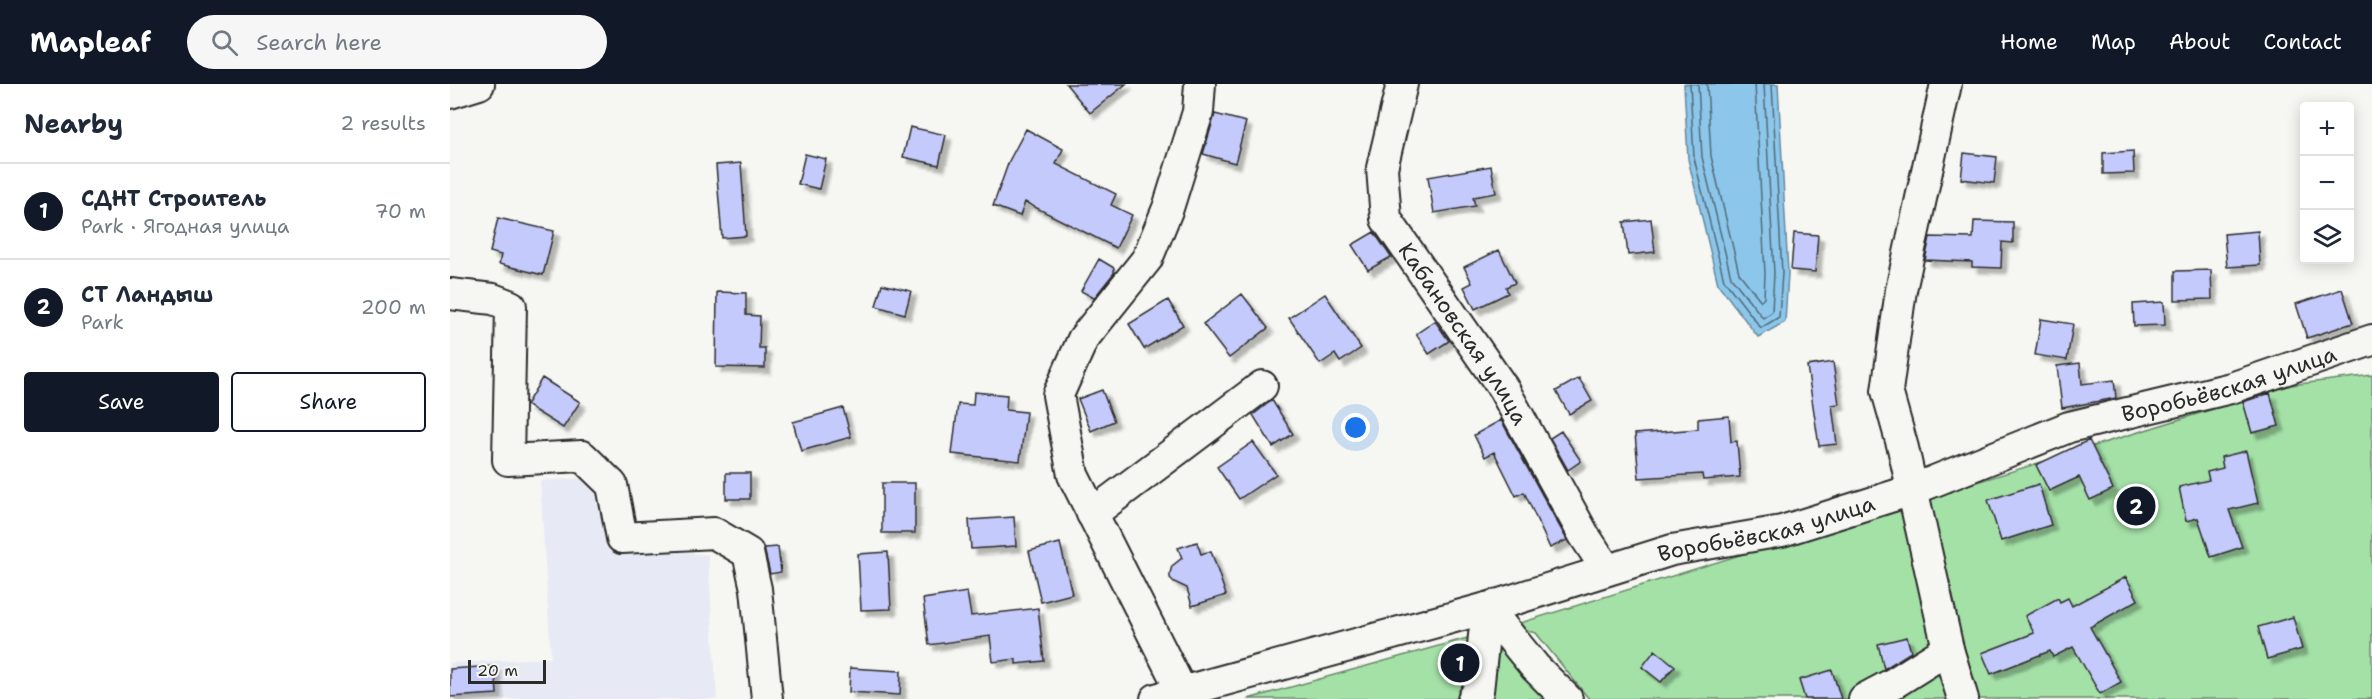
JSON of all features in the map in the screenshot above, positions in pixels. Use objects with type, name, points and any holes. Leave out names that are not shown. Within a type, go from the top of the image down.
[{"type":"street","points":[[450,93],[479,84]]},
{"type":"street","points":[[1169,695],[1092,514],[1073,475],[1058,395],[1083,339],[1147,259],[1168,208],[1198,112],[1200,84]]},
{"type":"street","name":"Кабановская улица","points":[[1402,84],[1382,168],[1386,219],[1503,388],[1584,535],[1607,570]]},
{"type":"street","points":[[1946,84],[1901,290],[1887,391],[1903,448],[1948,648],[1963,699]]},
{"type":"street","points":[[450,294],[493,299],[511,306],[508,460],[582,456],[612,485],[622,538],[714,533],[748,553],[756,589],[768,699]]},
{"type":"street","name":"Воробьёвская улица","points":[[1169,695],[1487,608],[1672,550],[1782,531],[1913,494],[2069,427],[2231,388],[2372,340]]},
{"type":"street","points":[[1092,514],[1262,386]]},
{"type":"street","points":[[1473,699],[1478,690],[1487,608]]},
{"type":"street","points":[[1487,608],[1535,667],[1567,699]]},
{"type":"street","points":[[1864,699],[1894,683],[1948,648]]},
{"type":"shaded area","points":[[599,477],[612,545],[708,555],[717,699],[450,699],[450,663],[551,658],[540,481]]},
{"type":"green space","points":[[2372,375],[2372,699],[1589,699],[1536,633],[1509,627],[1578,699],[1248,699],[1507,627],[2291,385]]},
{"type":"water","points":[[1684,84],[1778,84],[1788,273],[1785,322],[1758,337],[1718,284],[1688,159]]},
{"type":"building","points":[[1066,84],[1126,84],[1090,113]]},
{"type":"building","points":[[1215,114],[1246,122],[1235,163],[1203,154]]},
{"type":"building","points":[[910,127],[946,135],[939,165],[903,157]]},
{"type":"building","points":[[1026,129],[1063,149],[1056,164],[1116,194],[1111,205],[1132,215],[1116,248],[1025,202],[1020,216],[993,206],[1009,161]]},
{"type":"building","points":[[2133,151],[2134,173],[2103,174],[2103,153]]},
{"type":"building","points":[[1964,153],[1997,157],[1994,183],[1961,179]]},
{"type":"building","points":[[805,154],[826,159],[819,189],[798,184]]},
{"type":"building","points":[[741,163],[746,236],[722,238],[716,165]]},
{"type":"building","points":[[1491,166],[1496,193],[1473,197],[1475,206],[1434,213],[1428,177]]},
{"type":"building","points":[[498,218],[554,231],[543,275],[499,264],[501,255],[490,252]]},
{"type":"building","points":[[1651,219],[1655,252],[1628,255],[1624,222]]},
{"type":"building","points":[[1974,221],[2013,222],[2013,243],[2002,242],[2001,268],[1972,267],[1972,262],[1925,260],[1930,237],[1973,238]]},
{"type":"building","points":[[2258,231],[2260,265],[2227,267],[2224,234]]},
{"type":"building","points":[[1374,232],[1391,257],[1368,270],[1352,245]]},
{"type":"building","points":[[1794,233],[1818,235],[1815,272],[1791,270]]},
{"type":"building","points":[[1499,250],[1515,283],[1506,287],[1508,293],[1475,309],[1464,287],[1472,283],[1464,267]]},
{"type":"building","points":[[1099,259],[1114,268],[1114,273],[1094,298],[1081,291]]},
{"type":"building","points":[[2211,270],[2212,299],[2175,300],[2175,271]]},
{"type":"building","points":[[882,284],[911,291],[905,314],[876,306]]},
{"type":"building","points":[[2342,289],[2353,323],[2307,338],[2296,304]]},
{"type":"building","points":[[717,292],[746,293],[746,315],[760,316],[759,348],[765,348],[765,368],[716,367]]},
{"type":"building","points":[[1242,294],[1268,328],[1229,358],[1203,324]]},
{"type":"building","points":[[1325,294],[1361,348],[1340,362],[1335,354],[1320,364],[1289,318]]},
{"type":"building","points":[[1168,300],[1183,325],[1144,349],[1129,324]]},
{"type":"building","points":[[2164,302],[2165,325],[2134,326],[2133,304]]},
{"type":"building","points":[[2041,319],[2073,324],[2067,360],[2035,355]]},
{"type":"building","points":[[1435,321],[1449,341],[1429,354],[1416,334]]},
{"type":"building","points":[[1833,362],[1839,404],[1832,405],[1837,444],[1819,446],[1807,366]]},
{"type":"building","points":[[2080,363],[2082,384],[2114,380],[2116,398],[2062,408],[2057,366]]},
{"type":"building","points":[[542,378],[580,402],[563,428],[526,405]]},
{"type":"building","points":[[1579,378],[1592,401],[1569,414],[1556,391]]},
{"type":"building","points":[[1102,390],[1114,421],[1091,431],[1078,399]]},
{"type":"building","points":[[974,392],[1007,395],[1006,410],[1026,412],[1020,461],[952,454],[958,404],[973,405]]},
{"type":"building","points":[[2270,393],[2279,426],[2252,433],[2243,402]]},
{"type":"building","points":[[1272,400],[1293,434],[1273,447],[1253,415]]},
{"type":"building","points":[[843,408],[851,437],[801,451],[793,422]]},
{"type":"building","points":[[1729,416],[1731,442],[1737,441],[1740,477],[1703,480],[1702,474],[1639,478],[1635,434],[1698,429],[1698,419]]},
{"type":"building","points":[[1501,420],[1567,540],[1550,548],[1524,492],[1516,496],[1494,452],[1485,457],[1474,435]]},
{"type":"building","points":[[1561,431],[1581,461],[1568,470],[1550,438]]},
{"type":"building","points":[[2089,440],[2113,489],[2090,500],[2079,477],[2049,491],[2036,465]]},
{"type":"building","points":[[1253,442],[1276,474],[1239,499],[1217,467]]},
{"type":"building","points":[[2246,451],[2258,503],[2229,510],[2242,547],[2211,557],[2198,518],[2186,521],[2179,487],[2209,480],[2207,472],[2223,468],[2221,457]]},
{"type":"building","points":[[726,473],[750,473],[750,499],[726,499]]},
{"type":"building","points":[[882,483],[915,483],[915,533],[882,533]]},
{"type":"building","points":[[2039,484],[2051,525],[2001,541],[1988,500]]},
{"type":"building","points":[[1014,517],[1016,546],[971,549],[969,520]]},
{"type":"building","points":[[1197,542],[1201,554],[1211,551],[1226,595],[1192,606],[1187,588],[1174,582],[1170,578],[1170,573],[1172,566],[1182,558],[1178,548]]},
{"type":"building","points":[[1060,543],[1072,594],[1041,602],[1029,551]]},
{"type":"building","points":[[778,547],[781,572],[770,574],[764,548]]},
{"type":"building","points":[[888,552],[891,609],[861,610],[858,554]]},
{"type":"building","points":[[2126,577],[2138,600],[2090,627],[2121,682],[2100,694],[2073,647],[2053,657],[2050,651],[1991,674],[1982,653],[2034,633],[2025,616],[2058,598],[2060,602],[2068,598],[2072,606]]},
{"type":"building","points":[[967,592],[971,616],[1038,608],[1044,661],[1016,664],[1016,659],[993,662],[990,636],[929,645],[923,599]]},
{"type":"building","points":[[2293,617],[2302,649],[2267,659],[2258,627]]},
{"type":"building","points":[[1907,637],[1911,652],[1884,669],[1878,644]]},
{"type":"building","points":[[1655,650],[1675,666],[1661,682],[1642,667]]},
{"type":"building","points":[[495,666],[497,694],[450,697],[450,669]]},
{"type":"building","points":[[850,668],[901,671],[900,695],[849,692]]},
{"type":"building","points":[[1832,670],[1841,699],[1805,699],[1799,680]]},
{"type":"place","name":"СТ Ландыш","points":[[2136,506]]},
{"type":"place","name":"СДНТ Строитель","points":[[1460,663]]}]
